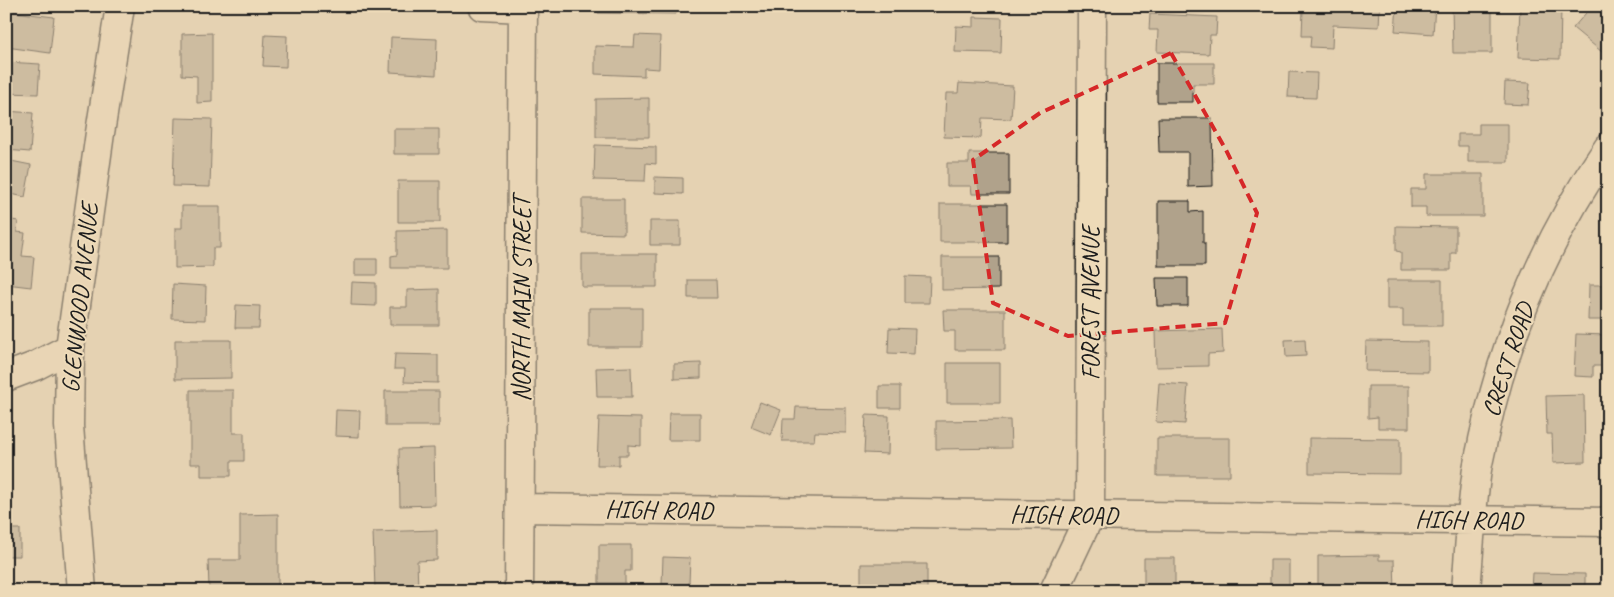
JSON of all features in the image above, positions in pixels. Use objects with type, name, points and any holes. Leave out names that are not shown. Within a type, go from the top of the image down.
[{"type":"street","name":"GLENWOOD AVENUE","points":[[82,591],[69,426],[70,348],[120,6]]},
{"type":"street","points":[[482,6],[523,7]]},
{"type":"street","name":"FOREST AVENUE","points":[[1054,591],[1090,515],[1092,6]]},
{"type":"street","name":"NORTH MAIN STREET","points":[[519,591],[523,7]]},
{"type":"street","name":"CREST ROAD","points":[[1466,591],[1476,476],[1488,416],[1503,362],[1528,295],[1552,242],[1589,176],[1608,148]]},
{"type":"street","points":[[6,377],[34,366],[70,348]]},
{"type":"street","name":"HIGH ROAD","points":[[520,508],[1608,522]]},
{"type":"highlighted area","points":[[1171,53],[1226,150],[1257,213],[1225,323],[1068,336],[993,303],[973,160],[1040,113]]},
{"type":"building","points":[[598,6],[676,6],[676,14],[598,13]]},
{"type":"building","points":[[1321,6],[1380,6],[1379,27],[1333,25],[1332,48],[1310,47],[1311,36],[1302,36],[1303,9],[1321,9]]},
{"type":"building","points":[[1397,6],[1435,6],[1433,34],[1395,31]]},
{"type":"building","points":[[1452,6],[1492,6],[1492,53],[1453,53]]},
{"type":"building","points":[[1520,6],[1561,6],[1560,59],[1518,58]]},
{"type":"building","points":[[1592,6],[1604,6],[1608,10],[1608,57],[1573,28]]},
{"type":"building","points":[[6,11],[54,17],[50,53],[6,47]]},
{"type":"building","points":[[1150,14],[1217,17],[1216,35],[1210,35],[1209,54],[1157,52],[1158,30],[1149,30]]},
{"type":"building","points":[[974,17],[1002,18],[1001,53],[955,52],[956,26],[974,27]]},
{"type":"building","points":[[212,33],[212,102],[197,103],[197,76],[182,75],[182,34]]},
{"type":"building","points":[[265,35],[287,36],[286,67],[263,66]]},
{"type":"building","points":[[635,35],[660,36],[659,69],[644,68],[644,76],[595,74],[595,46],[634,47]]},
{"type":"building","points":[[391,37],[437,39],[436,75],[390,72]]},
{"type":"building","points":[[6,62],[40,64],[38,94],[6,93]]},
{"type":"building","points":[[1157,63],[1214,63],[1214,84],[1193,84],[1193,102],[1157,102]]},
{"type":"building","points":[[1289,72],[1317,73],[1316,98],[1288,97]]},
{"type":"building","points":[[1505,82],[1530,83],[1528,105],[1504,104]]},
{"type":"building","points":[[959,83],[1013,86],[1011,119],[982,118],[981,138],[944,137],[946,93],[958,93]]},
{"type":"building","points":[[649,98],[649,137],[596,137],[596,99]]},
{"type":"building","points":[[6,111],[33,113],[30,152],[6,150]]},
{"type":"building","points":[[175,118],[212,119],[210,187],[173,186]]},
{"type":"building","points":[[1158,118],[1212,118],[1213,186],[1188,187],[1188,152],[1159,152]]},
{"type":"building","points":[[1479,124],[1508,124],[1508,162],[1468,162],[1468,146],[1458,146],[1458,134],[1479,134]]},
{"type":"building","points":[[394,129],[439,129],[439,154],[394,154]]},
{"type":"building","points":[[595,145],[656,147],[656,164],[646,163],[645,181],[594,180]]},
{"type":"building","points":[[969,153],[1009,153],[1009,194],[972,194],[971,186],[947,186],[947,163],[969,163]]},
{"type":"building","points":[[6,160],[31,165],[25,197],[6,193]]},
{"type":"building","points":[[1426,174],[1483,174],[1483,216],[1426,216],[1426,207],[1411,207],[1411,189],[1426,189]]},
{"type":"building","points":[[655,177],[683,178],[683,194],[655,193]]},
{"type":"building","points":[[398,181],[440,181],[440,222],[398,222]]},
{"type":"building","points":[[582,199],[624,199],[624,234],[582,233]]},
{"type":"building","points":[[1158,201],[1190,201],[1190,212],[1203,211],[1205,266],[1158,266]]},
{"type":"building","points":[[940,204],[1007,204],[1007,242],[940,242]]},
{"type":"building","points":[[182,206],[220,206],[220,248],[213,248],[213,267],[175,268],[175,228],[182,228]]},
{"type":"building","points":[[6,219],[18,221],[17,232],[25,233],[22,256],[34,257],[31,287],[6,284]]},
{"type":"building","points":[[650,221],[680,221],[680,245],[650,245]]},
{"type":"building","points":[[1396,226],[1456,227],[1456,253],[1451,253],[1451,270],[1401,270],[1401,252],[1396,251]]},
{"type":"building","points":[[447,230],[447,268],[391,268],[391,256],[397,255],[397,231]]},
{"type":"building","points":[[582,254],[657,254],[657,287],[582,287]]},
{"type":"building","points":[[942,257],[999,257],[999,289],[942,290]]},
{"type":"building","points":[[355,259],[377,259],[377,275],[355,275]]},
{"type":"building","points":[[905,276],[930,277],[929,303],[905,303]]},
{"type":"building","points":[[1156,278],[1188,278],[1188,306],[1157,306]]},
{"type":"building","points":[[688,280],[716,280],[717,298],[688,298]]},
{"type":"building","points":[[1387,280],[1442,280],[1442,326],[1403,326],[1403,309],[1387,309]]},
{"type":"building","points":[[352,282],[376,283],[376,306],[351,305]]},
{"type":"building","points":[[173,284],[206,286],[205,320],[172,319]]},
{"type":"building","points":[[1589,285],[1608,285],[1608,320],[1588,320]]},
{"type":"building","points":[[439,289],[439,325],[390,325],[390,307],[407,307],[407,290]]},
{"type":"building","points":[[236,305],[260,306],[259,328],[235,328]]},
{"type":"building","points":[[589,308],[642,308],[642,347],[589,347]]},
{"type":"building","points":[[943,310],[1005,310],[1005,350],[955,350],[955,331],[944,331]]},
{"type":"building","points":[[889,328],[915,329],[914,354],[888,353]]},
{"type":"building","points":[[1222,329],[1223,353],[1208,354],[1208,366],[1156,367],[1155,331]]},
{"type":"building","points":[[1576,334],[1608,335],[1608,366],[1593,366],[1593,377],[1574,376]]},
{"type":"building","points":[[1305,339],[1306,356],[1286,357],[1285,340]]},
{"type":"building","points":[[175,340],[231,340],[231,378],[175,379]]},
{"type":"building","points":[[1366,341],[1428,342],[1428,372],[1365,371]]},
{"type":"building","points":[[395,354],[438,355],[438,383],[404,382],[405,369],[394,369]]},
{"type":"building","points":[[701,363],[701,378],[674,379],[674,364]]},
{"type":"building","points":[[947,363],[1000,363],[1000,403],[947,403]]},
{"type":"building","points":[[631,367],[632,397],[597,397],[596,368]]},
{"type":"building","points":[[1159,383],[1188,385],[1185,424],[1156,422]]},
{"type":"building","points":[[879,386],[900,386],[900,408],[879,408]]},
{"type":"building","points":[[1368,386],[1409,386],[1409,428],[1378,428],[1378,417],[1368,418]]},
{"type":"building","points":[[190,390],[233,390],[233,433],[244,433],[244,461],[231,461],[231,476],[201,476],[201,464],[190,464]]},
{"type":"building","points":[[385,391],[439,391],[439,426],[385,426]]},
{"type":"building","points":[[1584,395],[1585,462],[1553,463],[1552,434],[1547,434],[1546,396]]},
{"type":"building","points":[[760,402],[781,410],[771,435],[751,427]]},
{"type":"building","points":[[796,407],[846,408],[846,433],[815,432],[814,441],[782,441],[783,419],[795,419]]},
{"type":"building","points":[[336,410],[360,411],[359,437],[335,436]]},
{"type":"building","points":[[669,413],[700,413],[700,440],[668,440]]},
{"type":"building","points":[[866,415],[889,416],[888,454],[864,453]]},
{"type":"building","points":[[599,417],[641,418],[641,446],[628,445],[628,455],[619,455],[619,465],[597,465]]},
{"type":"building","points":[[1010,420],[1011,448],[936,449],[936,421]]},
{"type":"building","points":[[1157,438],[1230,438],[1230,476],[1157,476]]},
{"type":"building","points":[[1309,438],[1400,439],[1400,474],[1309,473]]},
{"type":"building","points":[[434,448],[435,505],[400,506],[399,449]]},
{"type":"building","points":[[278,514],[278,588],[209,588],[208,560],[240,560],[240,515]]},
{"type":"building","points":[[6,529],[20,529],[20,556],[6,556]]},
{"type":"building","points":[[437,530],[437,560],[417,561],[418,589],[375,589],[373,532]]},
{"type":"building","points":[[599,545],[631,545],[631,571],[625,571],[625,583],[599,583]]},
{"type":"building","points":[[1379,555],[1379,560],[1394,560],[1395,591],[1318,591],[1318,556]]},
{"type":"building","points":[[663,557],[690,558],[689,584],[662,584]]},
{"type":"building","points":[[1144,558],[1175,558],[1175,591],[1144,591]]},
{"type":"building","points":[[1270,560],[1289,560],[1289,585],[1270,585]]},
{"type":"building","points":[[861,564],[927,564],[927,591],[861,591]]},
{"type":"building","points":[[1532,573],[1585,574],[1585,591],[1531,591]]},
{"type":"building","points":[[1603,579],[1608,579],[1608,591],[1603,591]]}]
